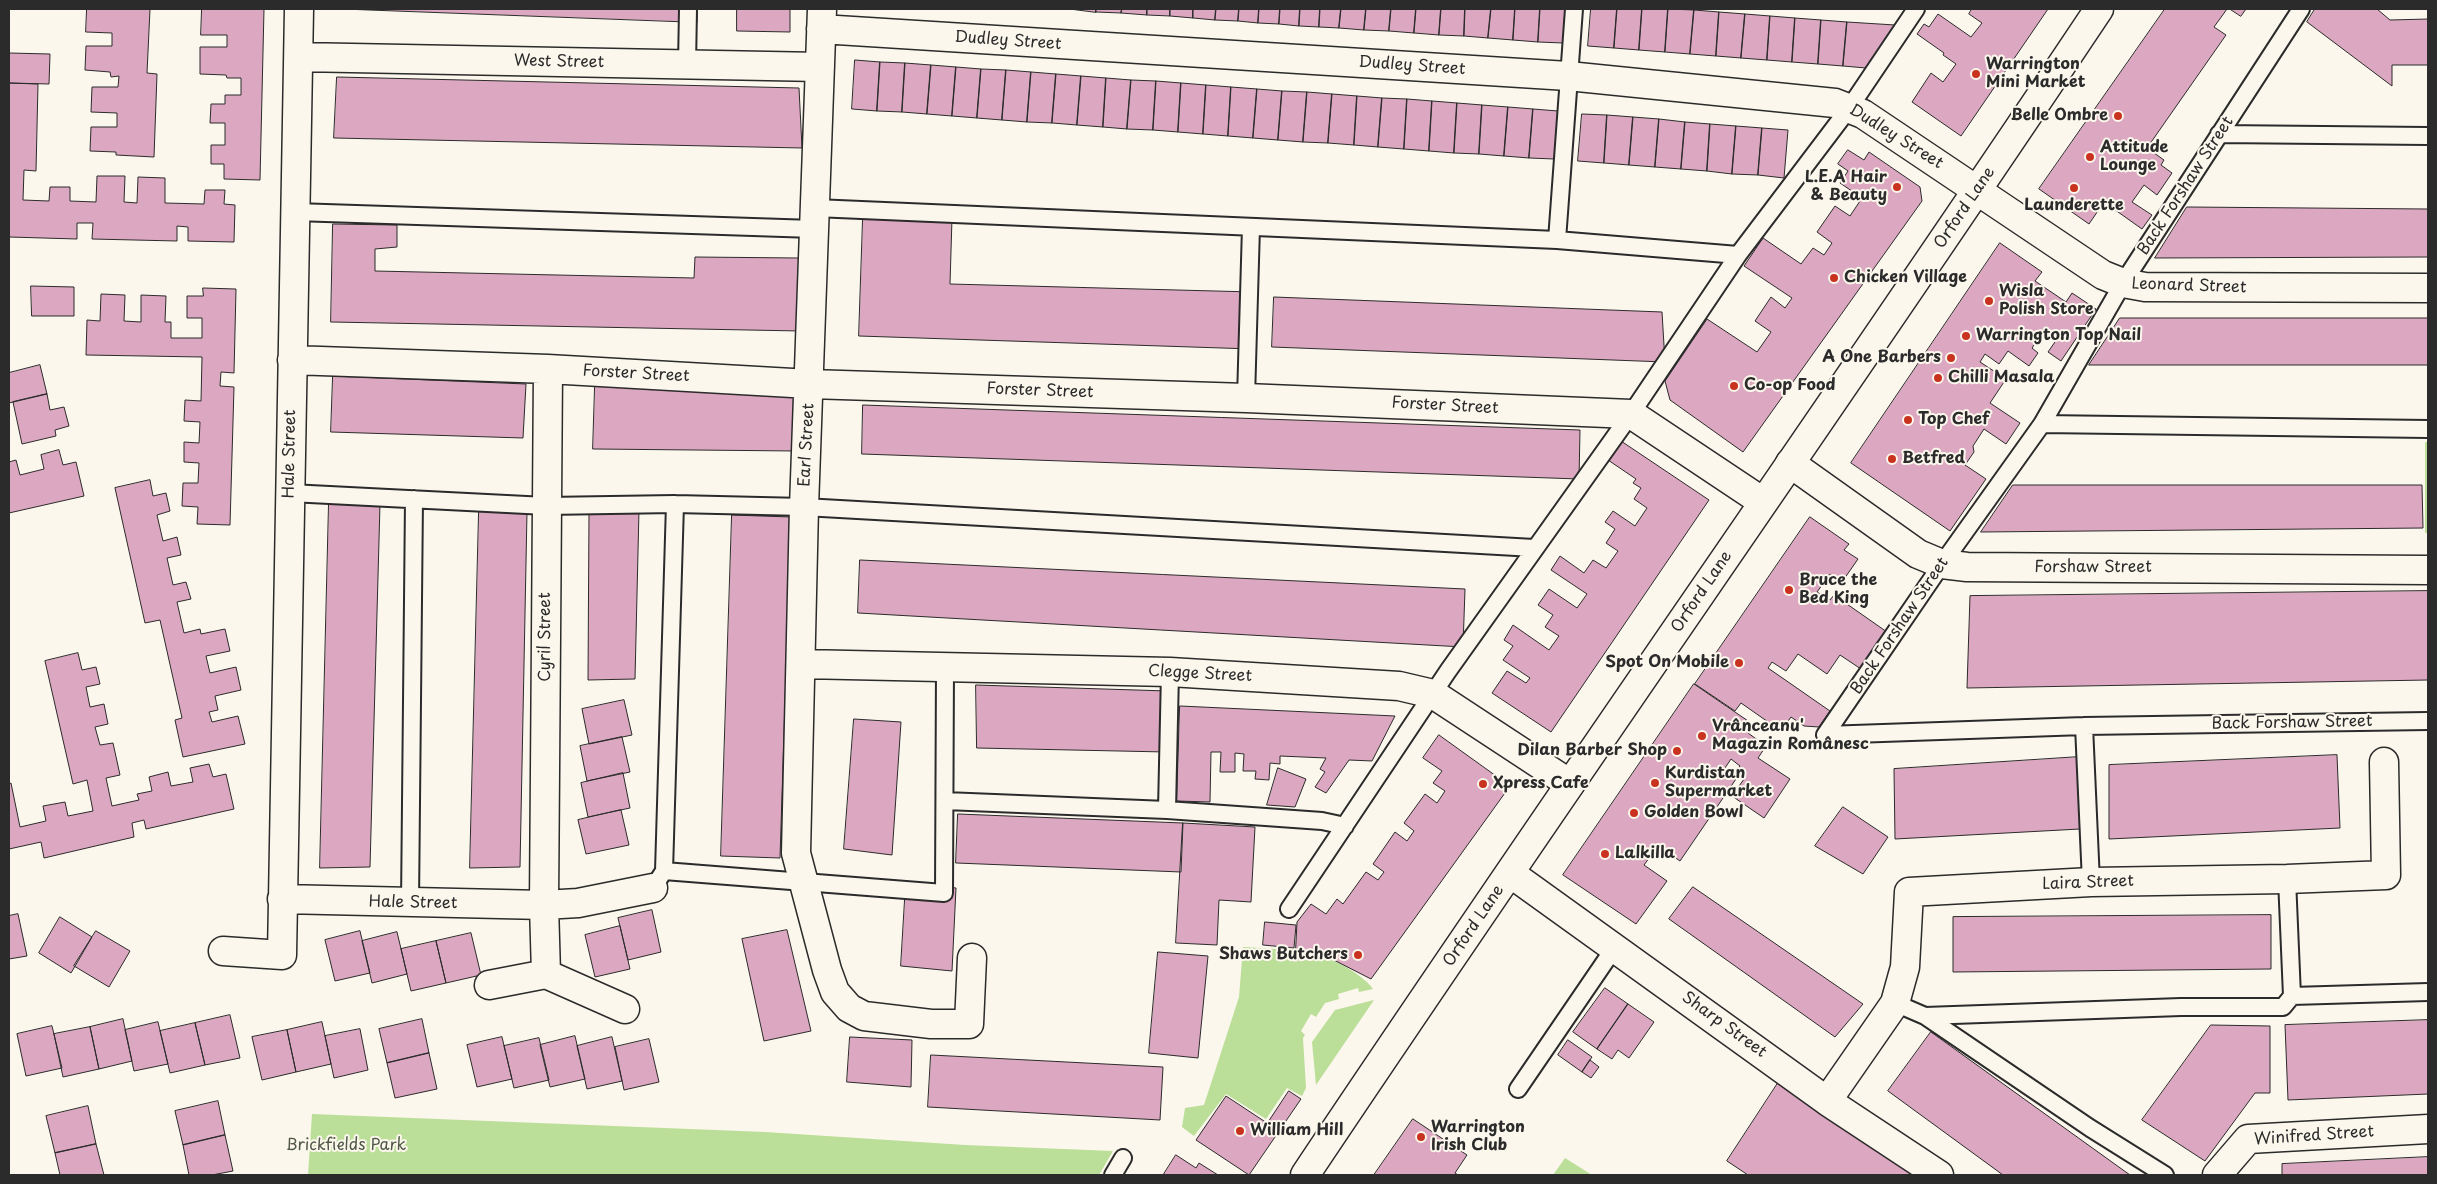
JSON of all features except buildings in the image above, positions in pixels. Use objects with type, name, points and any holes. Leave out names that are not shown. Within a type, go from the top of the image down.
[{"type":"street","name":"Hale Street","points":[[222,951],[282,955],[299,9]]},
{"type":"street","name":"Orford Lane","points":[[1306,1175],[1570,784],[1978,190],[2099,9]]},
{"type":"street","name":"Dudley Street","points":[[821,19],[1568,76],[1835,103],[1850,107],[1978,190]]},
{"type":"street","name":"Earl Street","points":[[821,19],[810,384],[804,507],[802,664],[796,853],[827,970],[835,992],[849,1008],[864,1016],[931,1024],[969,1024],[972,958]]},
{"type":"street","name":"West Street","points":[[299,57],[820,67]]},
{"type":"street","name":"Leonard Street","points":[[1978,190],[2103,275],[2123,283],[2145,287],[2428,288]]},
{"type":"street","name":"Forster Street","points":[[292,360],[548,369],[810,384],[1246,398],[1631,414]]},
{"type":"street","name":"Cyril Street","points":[[546,974],[544,905],[548,369]]},
{"type":"street","points":[[1631,414],[1763,502]]},
{"type":"street","name":"Forshaw Street","points":[[1790,464],[1918,554],[1942,564],[1967,567],[2428,570]]},
{"type":"street","name":"Clegge Street","points":[[802,664],[1170,672],[1399,686],[1433,694],[1570,784]]},
{"type":"street","name":"Laira Street","points":[[1827,1101],[1895,1003],[1905,967],[1909,892],[2091,882],[2287,879],[2386,875],[2384,762]]},
{"type":"street","name":"Sharp Street","points":[[1510,873],[1615,946],[1827,1101],[1939,1175]]},
{"type":"street","points":[[544,905],[578,903],[658,879]]},
{"type":"street","name":"Hale Street","points":[[282,899],[544,905]]},
{"type":"street","points":[[489,985],[546,974],[625,1009]]},
{"type":"street","name":"Winifred Street","points":[[2217,1175],[2248,1139],[2428,1129]]},
{"type":"lane","points":[[687,65],[688,9]]},
{"type":"lane","points":[[1557,240],[1574,9]]},
{"type":"lane","points":[[1289,909],[1433,694],[1534,548],[1631,414],[1738,255],[1850,107],[1916,9]]},
{"type":"lane","name":"Back Forshaw Street","points":[[2301,9],[2123,283],[2042,424],[1942,564],[1825,735],[2084,726],[2428,721]]},
{"type":"lane","points":[[2219,134],[2428,136]]},
{"type":"lane","points":[[295,212],[814,218],[1251,227],[1557,240],[1738,255]]},
{"type":"lane","points":[[1246,398],[1251,227]]},
{"type":"lane","points":[[2042,424],[2428,429]]},
{"type":"lane","points":[[290,493],[546,506],[675,504],[804,507],[1534,548]]},
{"type":"lane","points":[[410,903],[414,499]]},
{"type":"lane","points":[[675,504],[658,879],[802,881],[944,893],[945,667]]},
{"type":"lane","points":[[1167,810],[1170,672]]},
{"type":"lane","points":[[2084,726],[2091,882]]},
{"type":"lane","points":[[945,801],[1167,810],[1322,821],[1344,826]]},
{"type":"lane","points":[[1925,1016],[2181,1007],[2282,1007],[2292,996],[2287,879]]},
{"type":"lane","points":[[1518,1089],[1615,946]]},
{"type":"lane","points":[[2292,996],[2428,992]]},
{"type":"lane","points":[[1895,1003],[1925,1016],[2090,1128],[2165,1175]]},
{"type":"lane","points":[[1113,1175],[1123,1158]]},
{"type":"green space","points":[[2425,442],[2428,442],[2428,533],[2425,533]]},
{"type":"green space","points":[[1243,947],[1293,950],[1294,962],[1325,958],[1344,966],[1358,975],[1373,989],[1359,992],[1358,988],[1338,994],[1339,999],[1325,1003],[1316,1017],[1311,1014],[1301,1031],[1305,1035],[1303,1038],[1306,1088],[1302,1096],[1287,1088],[1266,1119],[1226,1094],[1194,1136],[1182,1127],[1185,1108],[1204,1105],[1239,997]]},
{"type":"green space","points":[[1374,1000],[1316,1085],[1312,1042],[1335,1010]]},
{"type":"green space","name":"Brickfields Park","points":[[312,1114],[765,1132],[965,1145],[1113,1151],[1099,1175],[308,1175]]},
{"type":"green space","points":[[1565,1158],[1592,1175],[1553,1175]]},
{"type":"place","name":"Warrington Mini Market","points":[[1976,74]]},
{"type":"place","name":"Belle Ombre","points":[[2118,116]]},
{"type":"place","name":"Attitude Lounge","points":[[2090,157]]},
{"type":"place","name":"L.E.A Hair & Beauty","points":[[1897,187]]},
{"type":"place","name":"Launderette","points":[[2074,188]]},
{"type":"place","name":"Chicken Village","points":[[1834,278]]},
{"type":"place","name":"Wisla Polish Store","points":[[1989,301]]},
{"type":"place","name":"Warrington Top Nail","points":[[1966,336]]},
{"type":"place","name":"A One Barbers","points":[[1951,358]]},
{"type":"place","name":"Chilli Masala","points":[[1938,378]]},
{"type":"place","name":"Co-op Food","points":[[1734,386]]},
{"type":"place","name":"Top Chef","points":[[1908,420]]},
{"type":"place","name":"Betfred","points":[[1892,459]]},
{"type":"place","name":"Bruce the Bed King","points":[[1789,590]]},
{"type":"place","name":"Spot On Mobile","points":[[1739,663]]},
{"type":"place","name":"Vrânceanu' Magazin Românesc","points":[[1702,736]]},
{"type":"place","name":"Dilan Barber Shop","points":[[1677,751]]},
{"type":"place","name":"Kurdistan Supermarket","points":[[1655,783]]},
{"type":"place","name":"Xpress Cafe","points":[[1483,784]]},
{"type":"place","name":"Golden Bowl","points":[[1634,813]]},
{"type":"place","name":"Lalkilla","points":[[1605,854]]},
{"type":"place","name":"Shaws Butchers","points":[[1358,955]]},
{"type":"place","name":"William Hill","points":[[1240,1131]]},
{"type":"place","name":"Warrington Irish Club","points":[[1421,1137]]}]
